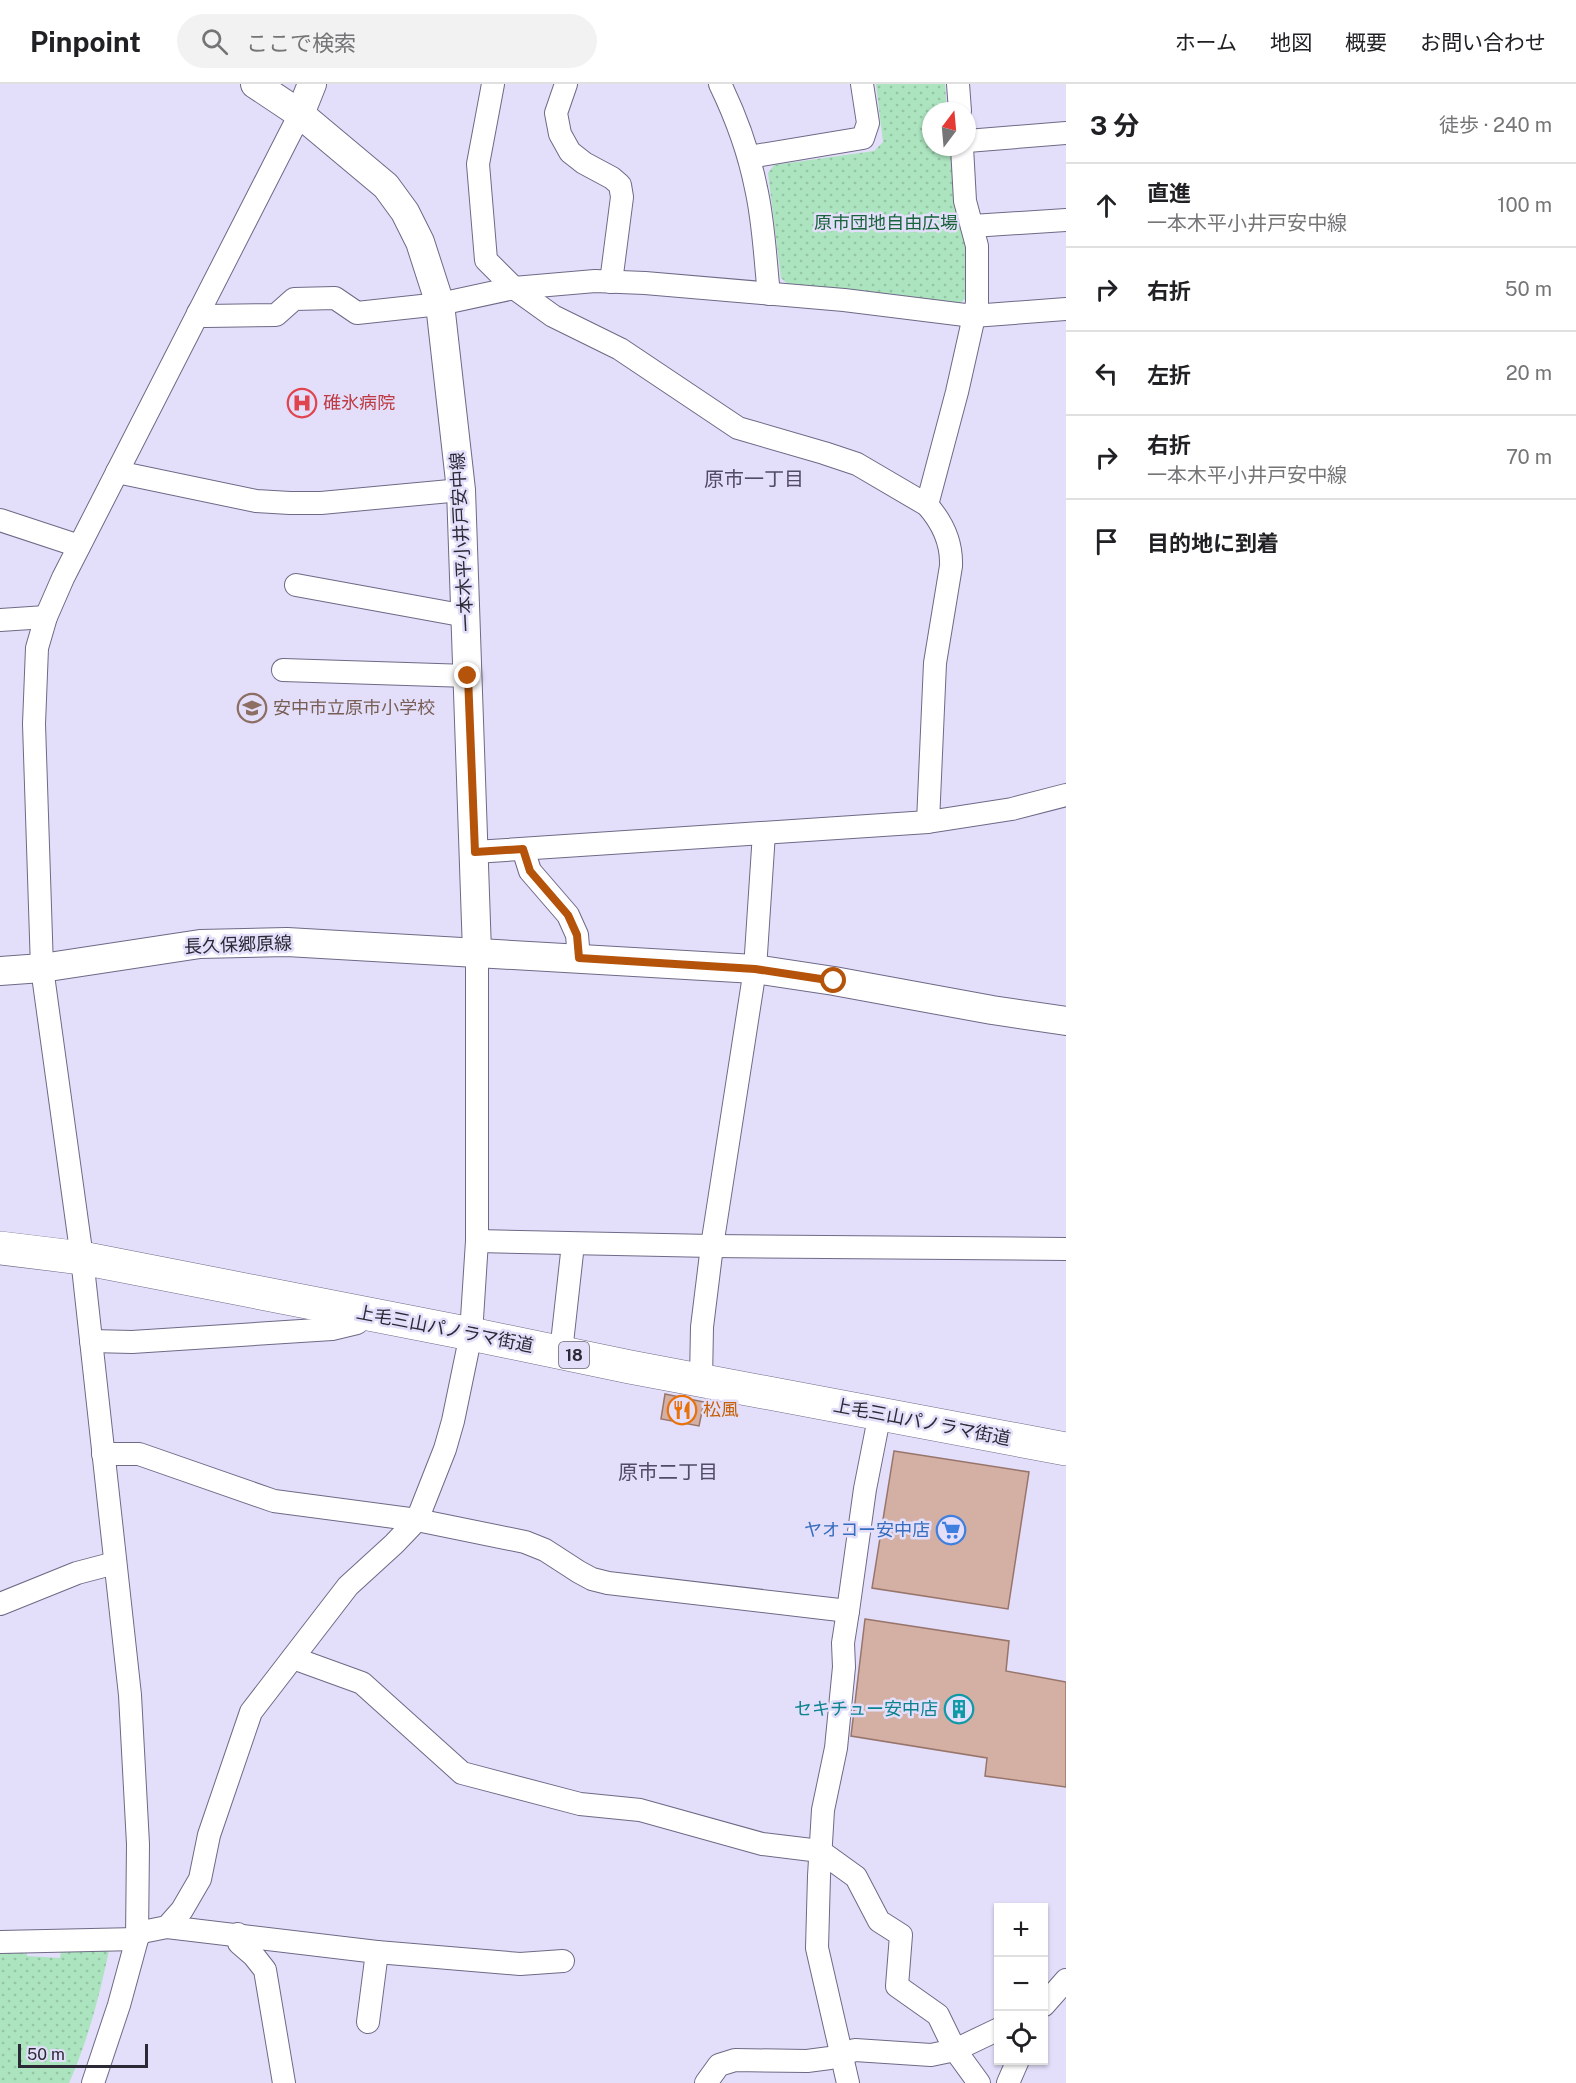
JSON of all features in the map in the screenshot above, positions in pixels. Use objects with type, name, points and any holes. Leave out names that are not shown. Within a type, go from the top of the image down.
[{"type":"highway","name":"上毛三山パノラマ街道","points":[[0,1248],[82,1258],[701,1380],[1066,1449]]},
{"type":"main road","name":"一本木平小井戸安中線","points":[[255,84],[300,114],[359,161],[386,186],[399,203],[420,242],[440,304],[461,490],[477,952]]},
{"type":"main road","points":[[300,114],[312,84]]},
{"type":"main road","name":"長久保郷原線","points":[[0,971],[42,968],[200,944],[287,942],[477,952]]},
{"type":"main road","points":[[477,952],[755,969],[1066,1021]]},
{"type":"street","points":[[493,84],[478,164],[486,260],[514,288],[553,316],[620,349],[738,428],[857,464],[927,505],[941,525],[952,550],[935,663],[928,822]]},
{"type":"street","points":[[566,84],[556,113],[560,134],[570,152],[620,185],[622,197],[611,282]]},
{"type":"street","points":[[720,84],[728,99],[749,157],[757,190],[769,294]]},
{"type":"street","points":[[749,157],[863,138],[868,123],[862,84]]},
{"type":"street","points":[[958,84],[959,102]]},
{"type":"street","points":[[93,2083],[119,2005],[137,1936],[139,1901],[136,1787],[130,1695],[82,1258],[42,968],[34,724],[37,648],[46,617],[63,578],[300,114]]},
{"type":"street","points":[[976,140],[1066,133]]},
{"type":"street","points":[[927,505],[957,392],[977,303],[977,246],[965,201],[962,156]]},
{"type":"street","points":[[972,226],[1066,220]]},
{"type":"street","points":[[198,313],[205,316],[276,315],[294,299],[335,298],[357,313],[440,304],[514,288],[595,281],[645,283],[844,300],[973,316],[1066,309]]},
{"type":"street","points":[[117,472],[256,501],[321,503],[461,490]]},
{"type":"street","points":[[0,520],[79,546]]},
{"type":"street","points":[[296,585],[466,616]]},
{"type":"street","points":[[0,621],[46,617]]},
{"type":"street","points":[[283,670],[468,676]]},
{"type":"street","points":[[475,852],[928,822],[1012,809],[1066,795]]},
{"type":"street","points":[[701,1380],[702,1326],[712,1246],[755,969],[764,833]]},
{"type":"street","points":[[523,849],[530,871],[568,915],[577,935],[579,958]]},
{"type":"street","points":[[167,1927],[182,1910],[200,1879],[209,1835],[251,1712],[348,1586],[417,1520],[448,1440],[471,1334],[477,1241],[477,952]]},
{"type":"street","points":[[477,1241],[712,1246],[1066,1249]]},
{"type":"street","points":[[561,1352],[573,1244]]},
{"type":"street","points":[[91,1341],[132,1342],[332,1329],[357,1323],[358,1312]]},
{"type":"street","points":[[848,2083],[817,1948],[820,1851],[823,1810],[836,1748],[844,1667],[843,1643],[865,1489],[880,1413]]},
{"type":"street","points":[[103,1454],[139,1454],[274,1502],[417,1520],[525,1542],[545,1550],[579,1572],[608,1583],[848,1611]]},
{"type":"street","points":[[0,1604],[77,1573],[115,1563]]},
{"type":"street","points":[[293,1658],[362,1683],[462,1773],[580,1804],[640,1810],[762,1844],[820,1851],[856,1877],[879,1921],[901,1935],[897,1986],[938,2015],[955,2050],[979,2083]]},
{"type":"street","points":[[0,1942],[137,1936],[167,1927],[378,1952],[520,1964],[563,1961]]},
{"type":"street","points":[[238,1934],[239,1943],[265,1970],[284,2083]]},
{"type":"street","points":[[368,2022],[378,1952]]},
{"type":"street","points":[[1048,2000],[1066,1980]]},
{"type":"street","points":[[706,2083],[719,2065],[735,2060],[807,2061],[830,2058],[855,2050],[931,2055],[955,2050],[994,2032]]},
{"type":"street","points":[[1008,2083],[1016,2065]]},
{"type":"green space","name":"原市団地自由広場","points":[[876,84],[945,84],[946,102],[922,102],[922,156],[952,156],[956,203],[967,247],[966,298],[958,305],[790,286],[781,278],[768,173],[774,165],[874,151],[883,142]]},
{"type":"green space","points":[[111,1941],[94,2014],[69,2083],[0,2083],[0,1948],[27,1949],[27,1956],[60,1958],[62,1944]]},
{"type":"building","name":"松風","points":[[665,1394],[704,1402],[699,1426],[661,1419]]},
{"type":"building","name":"ヤオコー安中店","points":[[894,1451],[1029,1472],[1008,1609],[872,1588]]},
{"type":"building","name":"セキチュー安中店","points":[[865,1619],[1009,1641],[1006,1671],[1066,1682],[1066,1787],[985,1776],[987,1758],[851,1736]]},
{"type":"place","name":"碓氷病院","points":[[302,403]]},
{"type":"place","name":"安中市立原市小学校","points":[[252,708]]},
{"type":"place","name":"松風","points":[[682,1410]]},
{"type":"place","name":"ヤオコー安中店","points":[[951,1530]]},
{"type":"place","name":"セキチュー安中店","points":[[959,1709]]},
{"type":"district","name":"原市一丁目","points":[[754,479]]},
{"type":"district","name":"原市二丁目","points":[[668,1472]]},
{"type":"route","points":[[468,676],[475,852],[523,849],[530,871],[568,915],[577,935],[579,958],[755,969],[834,981]]}]
